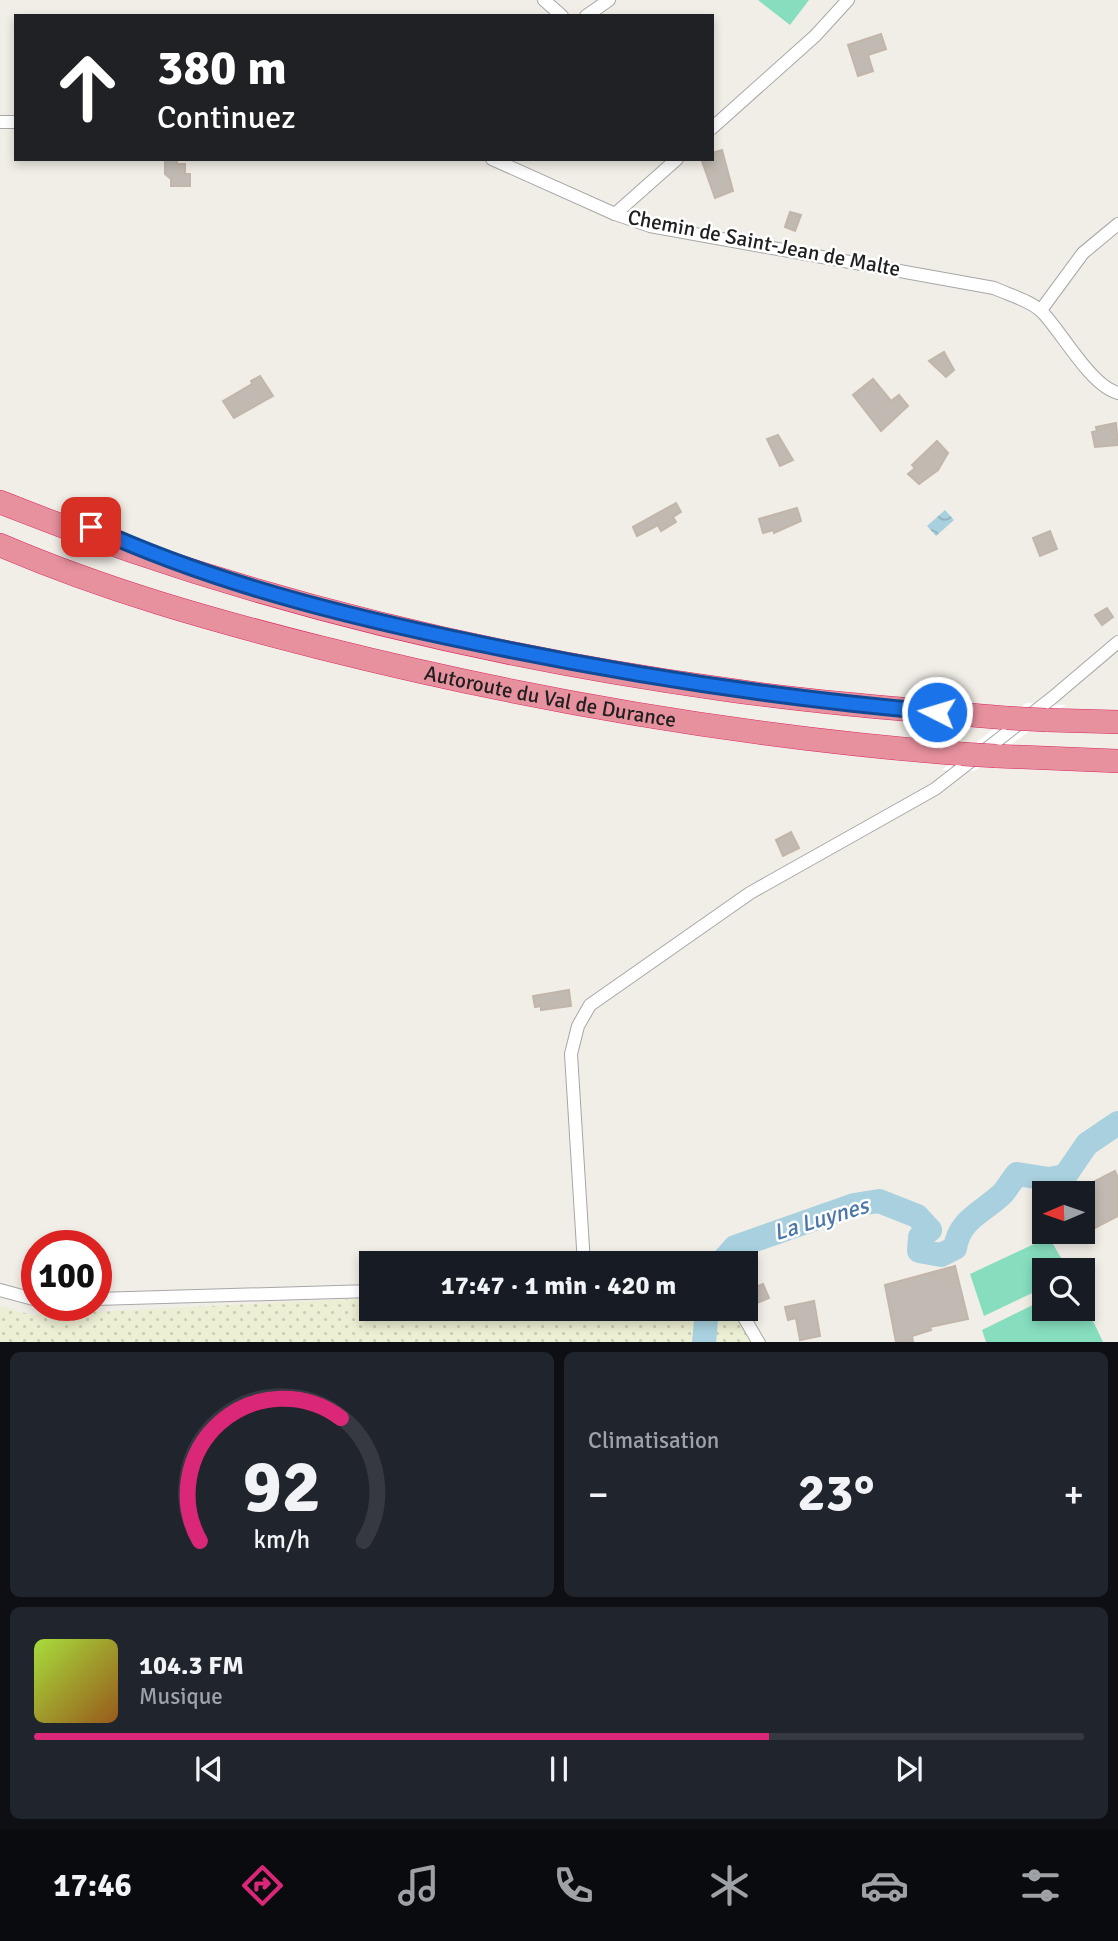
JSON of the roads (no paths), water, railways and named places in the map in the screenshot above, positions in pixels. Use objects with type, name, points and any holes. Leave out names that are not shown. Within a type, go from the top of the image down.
[{"type":"highway","points":[[0,485],[160,558]]},
{"type":"highway","name":"Autoroute du Val de Durance","points":[[0,502],[160,558],[355,615],[608,670],[722,689],[867,707],[1007,718],[1118,722]]},
{"type":"highway","name":"Autoroute du Val de Durance","points":[[0,545],[79,578],[242,629],[476,686],[720,729],[839,744],[962,754],[1118,761]]},
{"type":"highway","points":[[0,553],[79,578]]},
{"type":"street","points":[[544,0],[560,14]]},
{"type":"street","points":[[589,14],[609,0]]},
{"type":"street","points":[[714,126],[815,36],[848,0]]},
{"type":"street","name":"Chemin de Saint-Jean de Malte","points":[[496,161],[615,214],[650,226],[994,288],[1041,310]]},
{"type":"street","points":[[615,214],[675,161]]},
{"type":"street","points":[[1118,224],[1083,253],[1041,310],[1102,384],[1109,391],[1118,393]]},
{"type":"street","points":[[583,1251],[571,1054],[578,1026],[590,1004],[750,893],[935,789],[1052,698],[1118,642]]},
{"type":"street","points":[[0,1290],[21,1296]]},
{"type":"street","points":[[112,1299],[359,1291]]},
{"type":"street","points":[[746,1321],[759,1342]]},
{"type":"water","points":[[945,510],[954,520],[936,536],[927,526]]},
{"type":"waterway","name":"La Luynes","points":[[731,1251],[735,1247],[854,1205],[879,1201],[917,1216],[930,1230],[920,1237],[919,1251],[941,1255],[955,1248],[967,1222],[996,1200],[1017,1174],[1049,1179],[1065,1176],[1087,1144],[1118,1123]]},
{"type":"waterway","name":"La Luynes","points":[[704,1342],[706,1321]]}]
